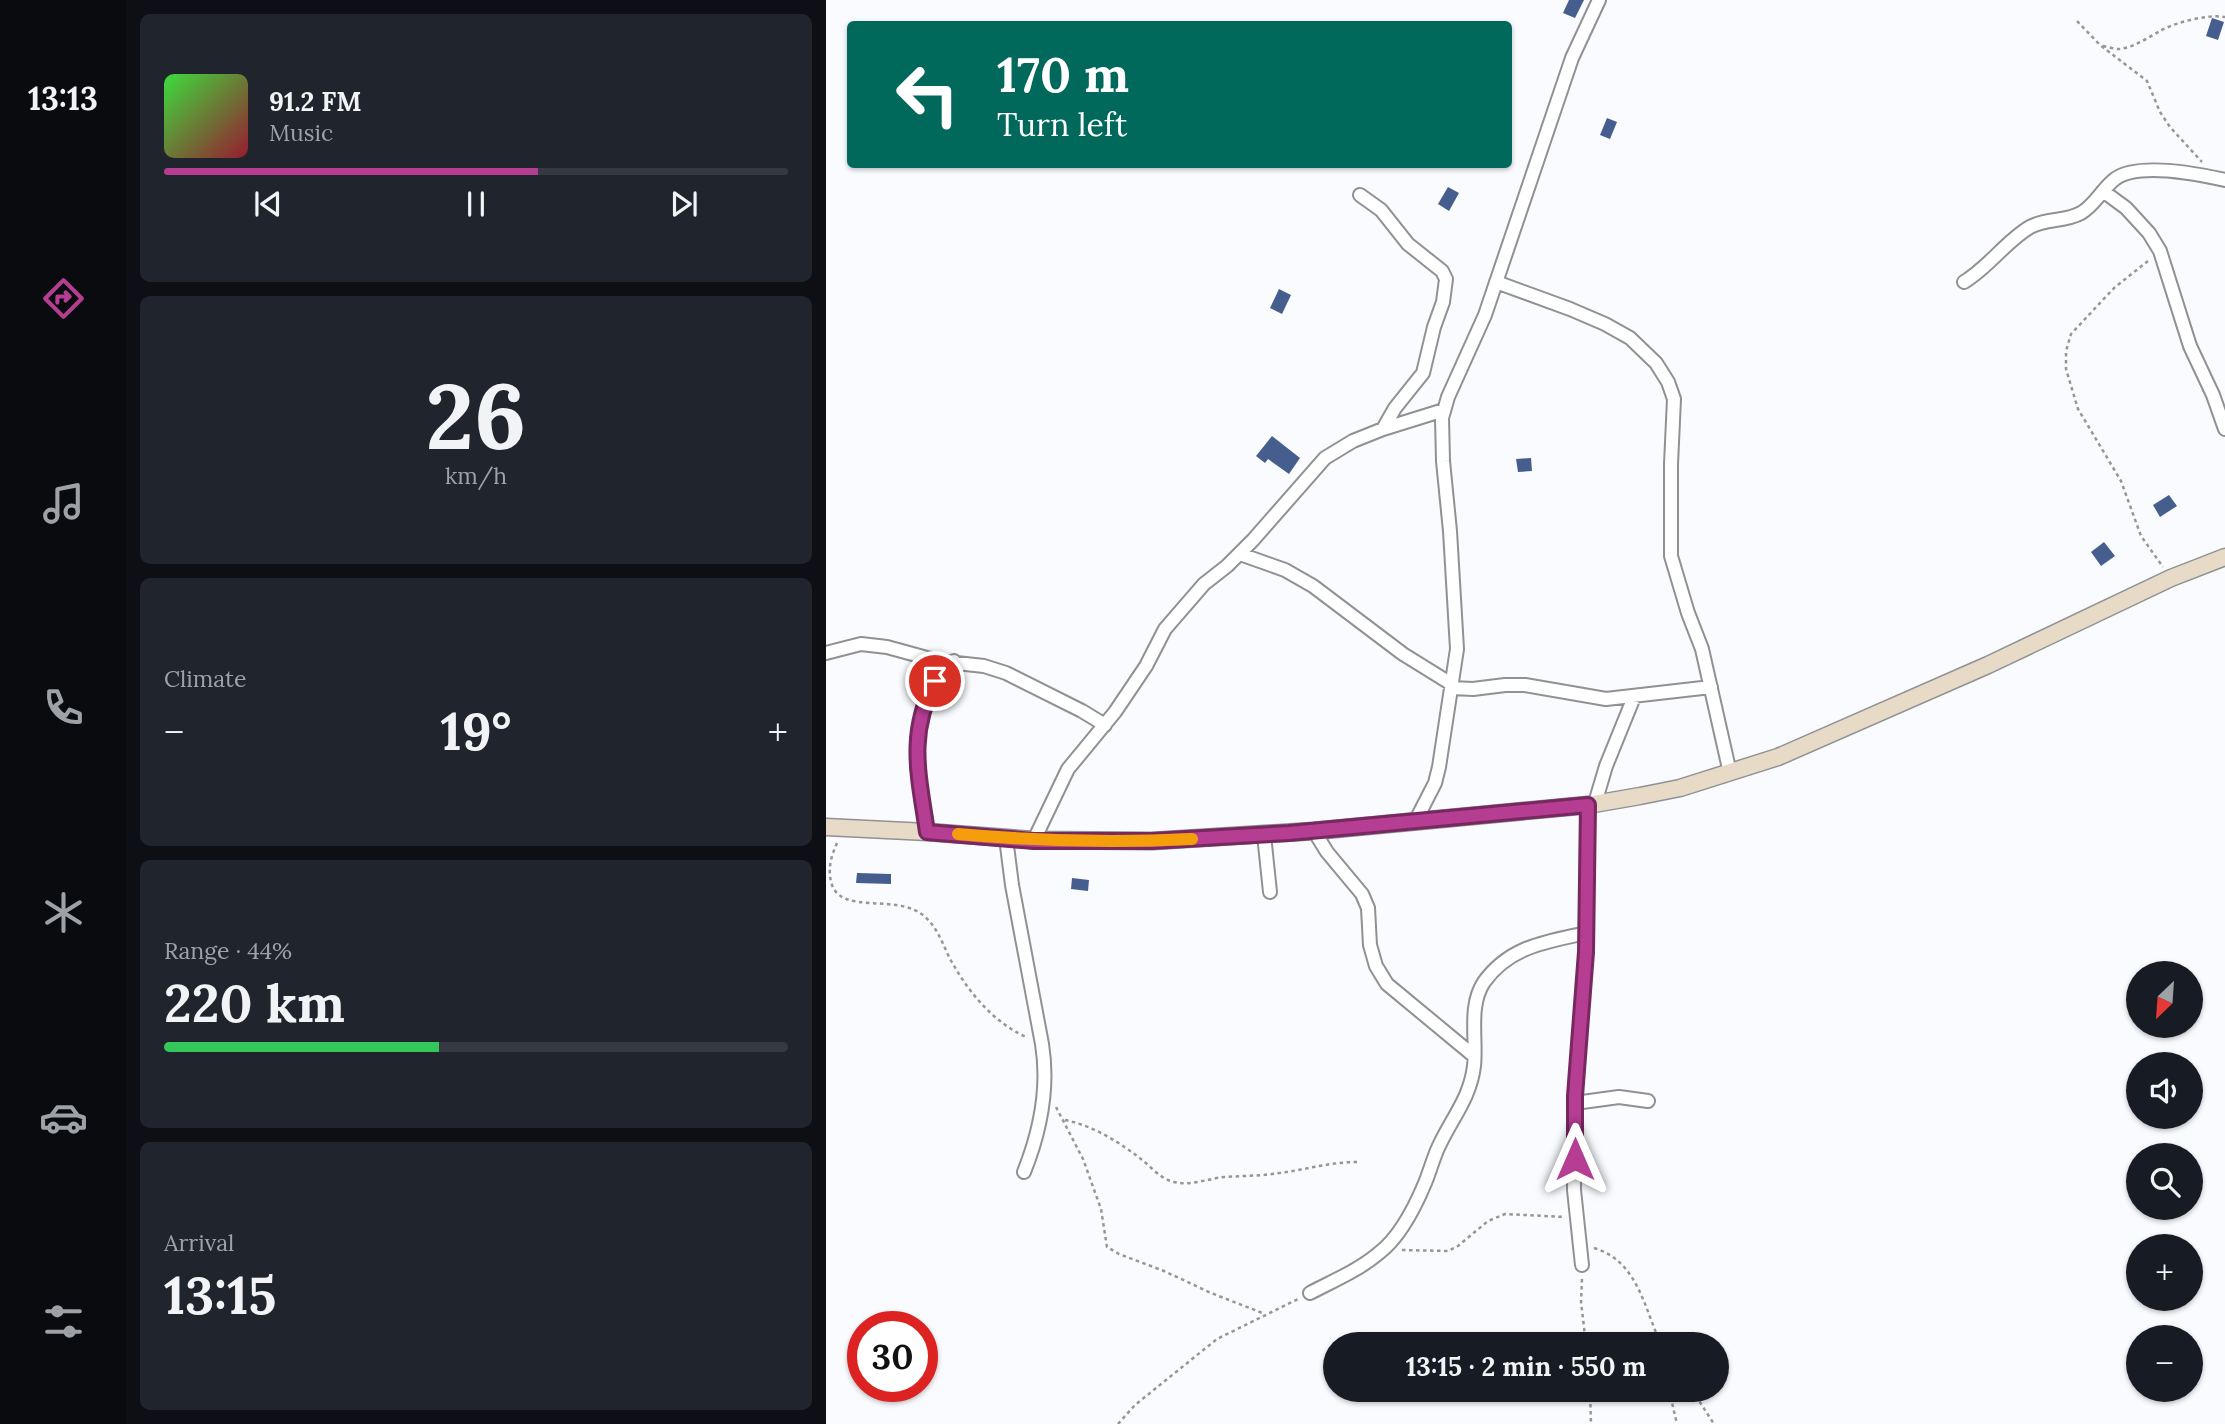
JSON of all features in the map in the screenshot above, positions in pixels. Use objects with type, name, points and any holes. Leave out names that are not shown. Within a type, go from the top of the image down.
[{"type":"street","points":[[1416,820],[1437,775],[1457,649],[1450,530],[1441,440],[1444,410],[1496,282],[1572,58],[1599,0]]},
{"type":"street","points":[[1965,282],[1979,273],[2030,227],[2048,220],[2079,214],[2115,179],[2126,174],[2173,170],[2225,180]]},
{"type":"street","points":[[2103,191],[2126,208],[2149,233],[2160,251],[2190,346],[2213,395],[2225,429]]},
{"type":"street","points":[[1360,195],[1381,211],[1398,234],[1442,271],[1446,279],[1443,302],[1423,373],[1395,408],[1384,429]]},
{"type":"street","points":[[1496,282],[1570,309],[1630,338],[1656,363],[1668,382],[1674,399],[1671,556],[1702,649],[1730,773]]},
{"type":"street","points":[[1034,841],[1068,769],[1105,725],[1146,666],[1165,629],[1204,584],[1240,554],[1325,458],[1353,441],[1444,410]]},
{"type":"street","points":[[1240,554],[1285,570],[1313,586],[1403,654],[1453,686],[1473,689],[1525,685],[1606,699],[1711,687]]},
{"type":"street","points":[[834,827],[1034,841],[1152,841],[1314,831],[1592,804],[1680,788],[1778,757],[1988,665],[2171,578],[2225,557]]},
{"type":"street","points":[[826,653],[861,644],[887,647],[938,661],[984,666],[1006,673],[1105,725]]},
{"type":"street","points":[[927,832],[917,766],[917,740],[927,697],[935,681],[954,661]]},
{"type":"street","points":[[1582,1265],[1574,1191],[1575,1102],[1581,1037],[1592,804],[1634,696]]},
{"type":"street","points":[[1314,831],[1327,852],[1362,894],[1368,908],[1370,944],[1376,966],[1388,984],[1474,1056]]},
{"type":"street","points":[[1264,835],[1270,892]]},
{"type":"street","points":[[1006,838],[1012,885],[1042,1044],[1043,1085],[1038,1133],[1024,1172]]},
{"type":"street","points":[[1310,1293],[1356,1268],[1385,1248],[1402,1228],[1425,1184],[1438,1148],[1465,1099],[1474,1065],[1476,1010],[1482,985],[1496,967],[1520,950],[1586,933]]},
{"type":"street","points":[[1575,1102],[1619,1097],[1648,1101]]},
{"type":"path","points":[[2099,45],[2120,49],[2172,25],[2203,16],[2225,17]]},
{"type":"path","points":[[2077,21],[2099,45],[2147,81],[2170,128],[2207,167],[2211,177]]},
{"type":"path","points":[[2160,251],[2115,288],[2082,320],[2071,334],[2066,351],[2066,369],[2078,410],[2120,481],[2141,536],[2171,578]]},
{"type":"path","points":[[834,827],[829,866],[835,892],[848,901],[909,906],[922,915],[933,925],[960,975],[985,1009],[1011,1030],[1042,1044]]},
{"type":"path","points":[[1043,1085],[1083,1159],[1101,1209],[1107,1247],[1119,1255],[1265,1314]]},
{"type":"path","points":[[1063,1120],[1082,1123],[1109,1137],[1168,1181],[1178,1183],[1193,1184],[1341,1162],[1357,1162]]},
{"type":"path","points":[[1385,1248],[1448,1251],[1476,1233],[1488,1221],[1505,1214],[1560,1216],[1578,1226]]},
{"type":"path","points":[[1580,1245],[1604,1251],[1617,1258],[1629,1270],[1656,1332]]},
{"type":"path","points":[[1582,1265],[1581,1302],[1585,1332]]},
{"type":"path","points":[[1118,1424],[1135,1405],[1217,1339],[1310,1293]]},
{"type":"path","points":[[1590,1402],[1591,1424]]},
{"type":"path","points":[[1672,1402],[1677,1424]]},
{"type":"path","points":[[1700,1402],[1714,1424]]},
{"type":"building","points":[[1569,0],[1584,0],[1575,18],[1563,13]]},
{"type":"building","points":[[2212,18],[2224,22],[2218,40],[2206,36]]},
{"type":"building","points":[[1607,118],[1617,122],[1610,139],[1600,135]]},
{"type":"building","points":[[1448,187],[1459,193],[1449,211],[1438,204]]},
{"type":"building","points":[[1279,289],[1291,295],[1282,314],[1270,308]]},
{"type":"building","points":[[1272,436],[1300,458],[1289,474],[1268,459],[1265,463],[1256,456]]},
{"type":"building","points":[[1531,458],[1532,471],[1518,472],[1516,459]]},
{"type":"building","points":[[2169,495],[2177,506],[2160,517],[2153,505]]},
{"type":"building","points":[[2104,542],[2115,556],[2101,566],[2091,552]]},
{"type":"building","points":[[857,873],[891,874],[891,884],[856,883]]},
{"type":"building","points":[[1072,878],[1089,880],[1088,891],[1071,889]]},
{"type":"slow traffic","points":[[958,834],[1034,841],[1192,839]]},
{"type":"route","points":[[935,681],[927,697],[917,740],[917,766],[927,832],[1034,841],[1152,841],[1289,833],[1588,805],[1586,952],[1575,1096],[1575,1159]]}]
